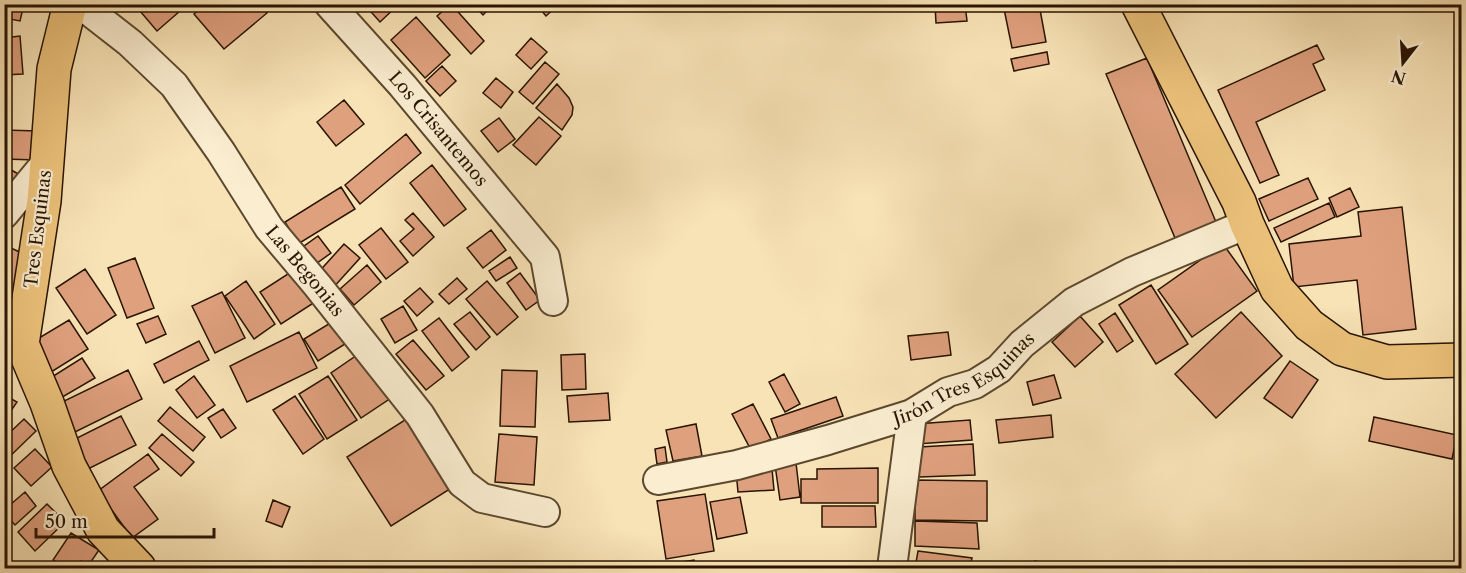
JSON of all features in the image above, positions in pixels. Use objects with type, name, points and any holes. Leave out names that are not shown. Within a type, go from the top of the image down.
[{"type":"main road","name":"Tres Esquinas","points":[[70,4],[54,69],[44,201],[22,344],[47,403],[69,466],[103,530],[139,568]]},
{"type":"main road","points":[[1138,4],[1239,202],[1277,289],[1309,325],[1342,349],[1387,362],[1461,360]]},
{"type":"street","name":"Las Begonias","points":[[80,4],[130,44],[174,85],[221,152],[269,228],[420,415],[462,483],[482,498],[545,512]]},
{"type":"street","name":"Los Crisantemos","points":[[329,4],[402,85],[545,256],[554,302]]},
{"type":"street","points":[[4,214],[46,163]]},
{"type":"street","name":"Jirón Tres Esquinas","points":[[658,480],[737,465],[912,414],[948,392],[975,384],[999,369],[1022,344],[1074,302],[1132,272],[1247,224]]},
{"type":"street","points":[[892,568],[912,414]]},
{"type":"building","points":[[4,4],[24,4],[20,21],[4,18]]},
{"type":"building","points":[[134,4],[188,4],[157,31]]},
{"type":"building","points":[[206,4],[260,4],[267,13],[224,49],[194,14]]},
{"type":"building","points":[[364,4],[399,4],[380,22]]},
{"type":"building","points":[[451,4],[484,41],[471,54],[437,16]]},
{"type":"building","points":[[473,4],[494,4],[483,15]]},
{"type":"building","points":[[536,4],[559,4],[546,16]]},
{"type":"building","points":[[965,4],[967,21],[936,23],[935,5]]},
{"type":"building","points":[[1003,4],[1039,4],[1046,42],[1012,48]]},
{"type":"building","points":[[416,17],[450,55],[425,78],[391,40]]},
{"type":"building","points":[[20,36],[23,74],[4,75],[4,38]]},
{"type":"building","points":[[531,38],[547,52],[531,69],[516,55]]},
{"type":"building","points":[[1317,45],[1324,59],[1313,64],[1325,90],[1256,122],[1279,175],[1260,183],[1218,90]]},
{"type":"building","points":[[1047,52],[1049,64],[1014,71],[1011,59]]},
{"type":"building","points":[[1147,58],[1216,222],[1175,238],[1106,74]]},
{"type":"building","points":[[545,62],[559,74],[533,104],[519,92]]},
{"type":"building","points":[[442,66],[456,81],[440,96],[426,81]]},
{"type":"building","points":[[496,78],[513,92],[501,108],[483,93]]},
{"type":"building","points":[[557,84],[569,98],[573,107],[572,115],[562,130],[536,108]]},
{"type":"building","points":[[344,100],[364,124],[336,146],[317,122]]},
{"type":"building","points":[[539,117],[561,136],[536,165],[513,145]]},
{"type":"building","points":[[499,118],[515,139],[498,152],[481,131]]},
{"type":"building","points":[[4,130],[38,131],[37,160],[4,159]]},
{"type":"building","points":[[406,134],[421,153],[360,204],[345,185]]},
{"type":"building","points":[[432,165],[466,209],[444,226],[410,183]]},
{"type":"building","points":[[4,166],[22,176],[4,199]]},
{"type":"building","points":[[1308,178],[1318,199],[1269,221],[1259,199]]},
{"type":"building","points":[[341,187],[355,209],[298,244],[285,222]]},
{"type":"building","points":[[1350,188],[1359,207],[1337,217],[1329,198]]},
{"type":"building","points":[[1329,203],[1335,217],[1281,242],[1274,228]]},
{"type":"building","points":[[1402,207],[1416,329],[1363,335],[1357,280],[1294,287],[1289,244],[1361,236],[1358,212]]},
{"type":"building","points":[[413,213],[434,237],[413,256],[400,241],[414,229],[405,220]]},
{"type":"building","points":[[381,228],[408,262],[386,279],[359,245]]},
{"type":"building","points":[[491,230],[506,250],[483,268],[467,248]]},
{"type":"building","points":[[318,236],[331,253],[313,266],[300,249]]},
{"type":"building","points":[[344,244],[360,258],[332,289],[316,275]]},
{"type":"building","points":[[1223,244],[1257,291],[1192,337],[1158,290]]},
{"type":"building","points":[[11,248],[26,255],[20,294],[6,345],[8,378],[4,377],[4,252]]},
{"type":"building","points":[[510,257],[517,268],[496,281],[489,271]]},
{"type":"building","points":[[135,258],[154,308],[127,318],[108,268]]},
{"type":"building","points":[[367,265],[381,282],[354,305],[340,289]]},
{"type":"building","points":[[85,269],[116,315],[87,334],[56,288]]},
{"type":"building","points":[[294,270],[315,302],[281,324],[260,292]]},
{"type":"building","points":[[520,273],[540,300],[526,310],[507,283]]},
{"type":"building","points":[[457,278],[467,289],[449,304],[439,294]]},
{"type":"building","points":[[246,281],[275,324],[254,339],[225,296]]},
{"type":"building","points":[[487,281],[518,317],[497,335],[466,299]]},
{"type":"building","points":[[1151,285],[1188,344],[1156,364],[1119,305]]},
{"type":"building","points":[[420,288],[433,302],[417,316],[404,301]]},
{"type":"building","points":[[222,292],[245,338],[215,353],[192,306]]},
{"type":"building","points":[[403,306],[417,330],[395,343],[381,319]]},
{"type":"building","points":[[470,312],[490,337],[476,350],[454,324]]},
{"type":"building","points":[[1241,312],[1282,356],[1216,418],[1175,374]]},
{"type":"building","points":[[1115,313],[1133,341],[1117,352],[1099,324]]},
{"type":"building","points":[[158,316],[166,334],[146,343],[137,324]]},
{"type":"building","points":[[1080,316],[1103,342],[1075,367],[1052,342]]},
{"type":"building","points":[[439,318],[469,357],[452,371],[422,331]]},
{"type":"building","points":[[69,320],[88,349],[48,374],[29,344]]},
{"type":"building","points":[[332,322],[345,344],[318,361],[304,339]]},
{"type":"building","points":[[299,332],[317,368],[247,402],[230,366]]},
{"type":"building","points":[[948,332],[951,355],[911,360],[908,336]]},
{"type":"building","points":[[413,340],[444,376],[426,390],[396,354]]},
{"type":"building","points":[[199,341],[209,360],[164,383],[154,364]]},
{"type":"building","points":[[360,353],[391,398],[361,418],[331,373]]},
{"type":"building","points":[[585,354],[586,389],[562,390],[561,355]]},
{"type":"building","points":[[82,358],[95,378],[59,399],[47,380]]},
{"type":"building","points":[[1290,361],[1318,380],[1292,418],[1264,398]]},
{"type":"building","points":[[128,370],[142,399],[75,432],[60,403]]},
{"type":"building","points":[[502,370],[537,371],[535,427],[500,426]]},
{"type":"building","points":[[784,374],[800,404],[785,412],[769,382]]},
{"type":"building","points":[[1054,375],[1061,398],[1033,405],[1027,382]]},
{"type":"building","points":[[194,376],[215,405],[197,418],[176,390]]},
{"type":"building","points":[[328,376],[357,420],[327,439],[299,394]]},
{"type":"building","points":[[608,393],[610,420],[569,422],[567,396]]},
{"type":"building","points":[[4,395],[17,402],[4,421]]},
{"type":"building","points":[[295,396],[324,439],[303,454],[273,410]]},
{"type":"building","points":[[836,397],[843,416],[778,438],[771,419]]},
{"type":"building","points":[[753,404],[771,439],[751,450],[732,414]]},
{"type":"building","points":[[170,407],[205,437],[193,451],[158,421]]},
{"type":"building","points":[[223,409],[236,428],[221,438],[208,418]]},
{"type":"building","points":[[1051,415],[1053,437],[999,443],[996,420]]},
{"type":"building","points":[[121,416],[136,445],[82,472],[67,443]]},
{"type":"building","points":[[1374,417],[1457,435],[1452,459],[1369,441]]},
{"type":"building","points":[[408,418],[453,487],[391,526],[347,457]]},
{"type":"building","points":[[24,419],[36,431],[4,462],[4,438]]},
{"type":"building","points":[[970,420],[972,440],[917,444],[916,424]]},
{"type":"building","points":[[696,424],[702,456],[673,461],[666,430]]},
{"type":"building","points":[[162,434],[194,462],[181,476],[149,448]]},
{"type":"building","points":[[499,434],[537,437],[534,485],[495,482]]},
{"type":"building","points":[[973,444],[975,475],[919,477],[919,447]]},
{"type":"building","points":[[665,447],[667,462],[657,464],[655,449]]},
{"type":"building","points":[[35,449],[52,467],[31,486],[14,468]]},
{"type":"building","points":[[148,454],[159,469],[134,487],[158,519],[132,538],[98,491]]},
{"type":"building","points":[[796,463],[800,497],[780,500],[775,465]]},
{"type":"building","points":[[878,468],[878,503],[801,503],[801,479],[817,479],[817,469]]},
{"type":"building","points":[[772,469],[774,490],[738,492],[736,471]]},
{"type":"building","points":[[915,480],[987,481],[987,521],[915,520]]},
{"type":"building","points":[[25,492],[36,506],[15,525],[4,510]]},
{"type":"building","points":[[705,494],[714,551],[666,559],[657,501]]},
{"type":"building","points":[[740,497],[747,533],[717,539],[710,502]]},
{"type":"building","points":[[273,500],[290,507],[282,527],[266,521]]},
{"type":"building","points":[[47,504],[65,522],[35,551],[18,532]]},
{"type":"building","points":[[822,506],[875,506],[876,527],[822,527]]},
{"type":"building","points":[[915,521],[977,523],[979,549],[915,546]]},
{"type":"building","points":[[71,533],[99,550],[88,566],[81,561],[76,568],[66,568],[53,560]]},
{"type":"building","points":[[918,551],[972,558],[970,568],[915,568]]},
{"type":"building","points":[[694,560],[695,568],[663,568],[663,565]]},
{"type":"building","points":[[1035,561],[1067,568],[1034,568]]},
{"type":"building","points":[[834,564],[871,565],[871,568],[834,568]]}]
